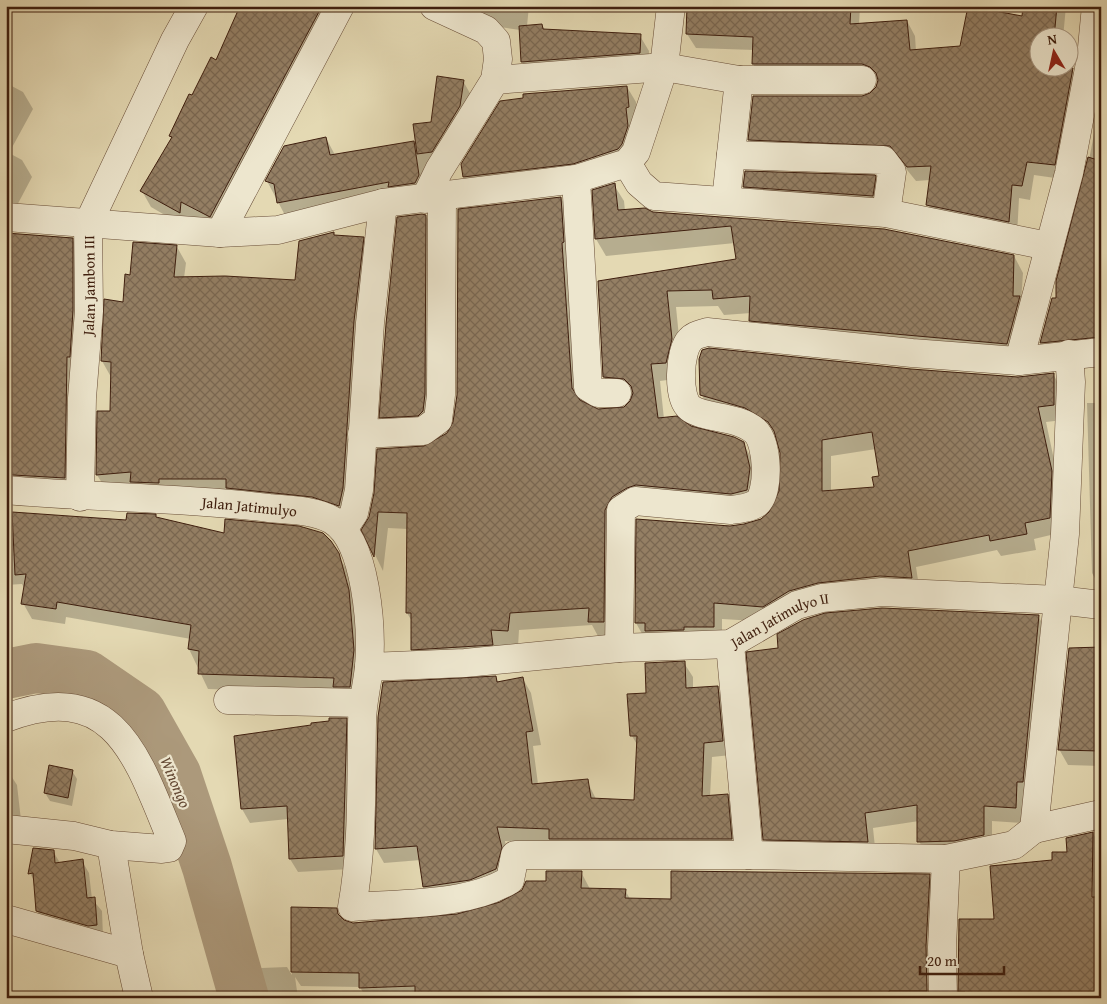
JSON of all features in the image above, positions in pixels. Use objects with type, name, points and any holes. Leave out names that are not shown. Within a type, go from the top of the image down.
[{"type":"street","name":"Jalan Jambon III","points":[[80,496],[82,398],[88,311],[88,224],[175,40],[194,6]]},
{"type":"street","points":[[220,234],[340,6]]},
{"type":"street","points":[[362,434],[424,431],[438,420],[441,395],[434,198],[439,170],[495,80],[498,49],[492,36],[486,30],[434,6]]},
{"type":"street","points":[[6,218],[220,234],[278,230],[383,203],[576,179],[627,163],[636,152],[664,67],[671,6]]},
{"type":"street","points":[[1019,361],[1048,246],[1069,173],[1091,58],[1096,6]]},
{"type":"street","points":[[495,80],[664,67],[739,80],[862,80]]},
{"type":"street","points":[[726,200],[739,80]]},
{"type":"street","points":[[731,155],[883,160],[892,172],[886,213]]},
{"type":"street","points":[[627,163],[639,183],[654,196],[886,213],[1048,246]]},
{"type":"street","points":[[576,179],[588,387],[598,393],[617,393]]},
{"type":"street","points":[[383,203],[370,323],[358,501],[354,513],[344,528],[360,561],[365,589],[369,667],[362,703],[359,871],[352,908],[464,898],[497,888],[510,880],[515,855],[749,854],[946,859],[1014,845],[1034,829],[1101,814]]},
{"type":"street","points":[[619,648],[621,510],[635,501],[731,510],[758,502],[763,492],[766,455],[761,438],[746,425],[720,416],[695,411],[682,398],[680,389],[684,350],[690,339],[707,332],[912,353],[1019,361],[1069,354],[1101,352]]},
{"type":"street","points":[[1034,829],[1065,534],[1071,382],[1069,354]]},
{"type":"street","name":"Jalan Jatimulyo","points":[[6,490],[80,496],[244,504],[303,512],[330,518],[344,528]]},
{"type":"street","name":"Jalan Jatimulyo II","points":[[369,667],[465,663],[619,648],[730,644],[797,604],[822,598],[882,592],[1058,600],[1101,605]]},
{"type":"street","points":[[730,644],[749,854]]},
{"type":"street","points":[[228,700],[362,703]]},
{"type":"street","points":[[6,718],[52,705],[81,710],[98,718],[115,730],[136,757],[172,840],[169,848],[162,849],[111,845],[74,836],[6,829]]},
{"type":"street","points":[[111,845],[129,954],[139,998]]},
{"type":"street","points":[[943,998],[942,947],[946,859]]},
{"type":"street","points":[[6,919],[129,954]]},
{"type":"building","points":[[240,6],[322,6],[210,217],[181,202],[180,213],[140,191],[172,137],[169,136],[189,94],[192,95],[211,57],[216,60]]},
{"type":"building","points":[[687,6],[851,6],[850,24],[907,20],[910,50],[960,46],[968,6],[1022,16],[1023,6],[1057,6],[1055,28],[1030,28],[1030,78],[1071,78],[1055,165],[1027,162],[1022,186],[1012,185],[1009,222],[926,205],[931,166],[907,167],[890,146],[748,140],[753,96],[862,96],[870,93],[876,87],[878,80],[876,73],[870,67],[862,64],[752,64],[753,37],[686,34]]},
{"type":"building","points":[[542,24],[543,29],[641,34],[640,53],[521,62],[519,26]]},
{"type":"building","points":[[437,76],[464,80],[460,106],[432,152],[417,154],[413,124],[431,122]]},
{"type":"building","points":[[627,86],[629,107],[626,108],[628,126],[622,144],[618,149],[573,164],[463,177],[461,164],[500,101],[523,98],[523,94]]},
{"type":"building","points":[[326,137],[330,155],[414,141],[419,175],[415,183],[388,187],[389,182],[277,203],[274,184],[265,181],[284,146]]},
{"type":"building","points":[[1088,157],[1101,161],[1101,337],[1040,343],[1052,298],[1056,298],[1056,281]]},
{"type":"building","points":[[745,171],[876,176],[873,196],[743,187]]},
{"type":"building","points":[[615,183],[618,210],[645,208],[653,212],[884,229],[1014,255],[1013,296],[1020,296],[1007,344],[749,321],[750,296],[713,299],[712,290],[667,291],[672,339],[666,363],[651,364],[658,418],[677,416],[691,426],[734,437],[744,442],[750,468],[747,490],[731,494],[636,485],[612,497],[605,510],[604,622],[588,622],[589,608],[510,613],[508,631],[491,630],[493,645],[411,650],[411,613],[406,613],[407,513],[378,512],[374,557],[361,530],[369,517],[374,493],[377,449],[424,446],[447,433],[453,422],[457,395],[458,209],[561,197],[564,242],[562,243],[572,388],[580,400],[598,409],[624,407],[630,401],[633,393],[631,386],[624,379],[603,377],[598,281],[736,259],[731,226],[595,239],[592,190]]},
{"type":"building","points":[[426,215],[425,394],[423,411],[418,416],[379,418],[397,217]]},
{"type":"building","points":[[334,232],[334,235],[364,237],[354,321],[343,488],[339,506],[312,497],[226,488],[226,479],[159,479],[159,483],[130,482],[131,472],[96,475],[97,411],[110,411],[111,362],[101,361],[104,299],[123,302],[125,274],[130,275],[133,242],[177,245],[174,277],[225,276],[295,280],[299,241]]},
{"type":"building","points":[[6,233],[73,238],[73,310],[70,357],[67,357],[65,478],[13,475],[6,472]]},
{"type":"building","points":[[709,348],[911,369],[1018,377],[1054,373],[1054,405],[1038,407],[1052,471],[1050,518],[1025,523],[1027,534],[990,541],[989,535],[908,551],[912,578],[880,576],[818,583],[789,591],[763,607],[714,603],[714,627],[684,627],[684,630],[645,631],[645,623],[635,623],[636,519],[730,526],[744,524],[761,519],[769,512],[779,491],[780,453],[774,431],[768,422],[745,408],[700,395],[699,359],[702,350]],"holes":[[[872,432],[879,476],[872,477],[874,487],[822,491],[822,440]]]},
{"type":"building","points":[[12,512],[126,520],[127,513],[156,514],[156,517],[224,533],[225,519],[299,526],[323,533],[339,553],[349,590],[354,650],[350,687],[333,687],[334,678],[198,674],[199,651],[188,649],[191,625],[57,602],[56,609],[21,604],[26,574],[15,575]]},
{"type":"building","points":[[882,608],[1039,615],[1023,782],[1017,782],[1016,808],[984,806],[984,835],[954,841],[917,842],[917,805],[865,813],[868,842],[763,840],[746,652],[778,648],[777,634],[803,620],[825,613]]},
{"type":"building","points":[[1101,647],[1101,751],[1058,750],[1069,648]]},
{"type":"building","points":[[685,661],[686,688],[718,686],[723,741],[704,743],[702,796],[728,794],[732,839],[549,839],[549,829],[497,827],[502,848],[496,869],[470,880],[423,887],[417,846],[375,849],[378,717],[383,682],[496,676],[497,682],[523,677],[533,731],[526,732],[532,784],[588,779],[591,798],[634,800],[637,736],[630,736],[627,694],[646,693],[645,663]]},
{"type":"building","points":[[329,718],[347,718],[343,856],[289,859],[287,806],[241,809],[234,736],[311,725],[311,723],[329,721]]},
{"type":"building","points":[[49,765],[73,770],[68,798],[44,793]]},
{"type":"building","points":[[1093,832],[1092,897],[1101,897],[1101,998],[965,998],[965,992],[958,992],[959,919],[994,919],[990,866],[1052,860],[1052,852],[1067,852],[1066,838]]},
{"type":"building","points":[[33,848],[54,850],[55,863],[83,859],[87,898],[95,897],[97,925],[88,926],[36,911],[33,873],[28,874]]},
{"type":"building","points":[[546,871],[582,871],[581,888],[626,889],[625,898],[671,899],[671,871],[930,874],[926,946],[927,991],[889,991],[889,998],[723,998],[670,995],[670,998],[446,998],[446,995],[415,996],[415,986],[359,988],[359,973],[291,972],[291,907],[337,908],[338,914],[344,920],[353,923],[457,914],[500,902],[522,890],[526,881],[546,881]]},
{"type":"waterway","name":"Winongo","points":[[6,674],[36,668],[87,675],[141,712],[176,774],[207,867],[244,998]]}]
